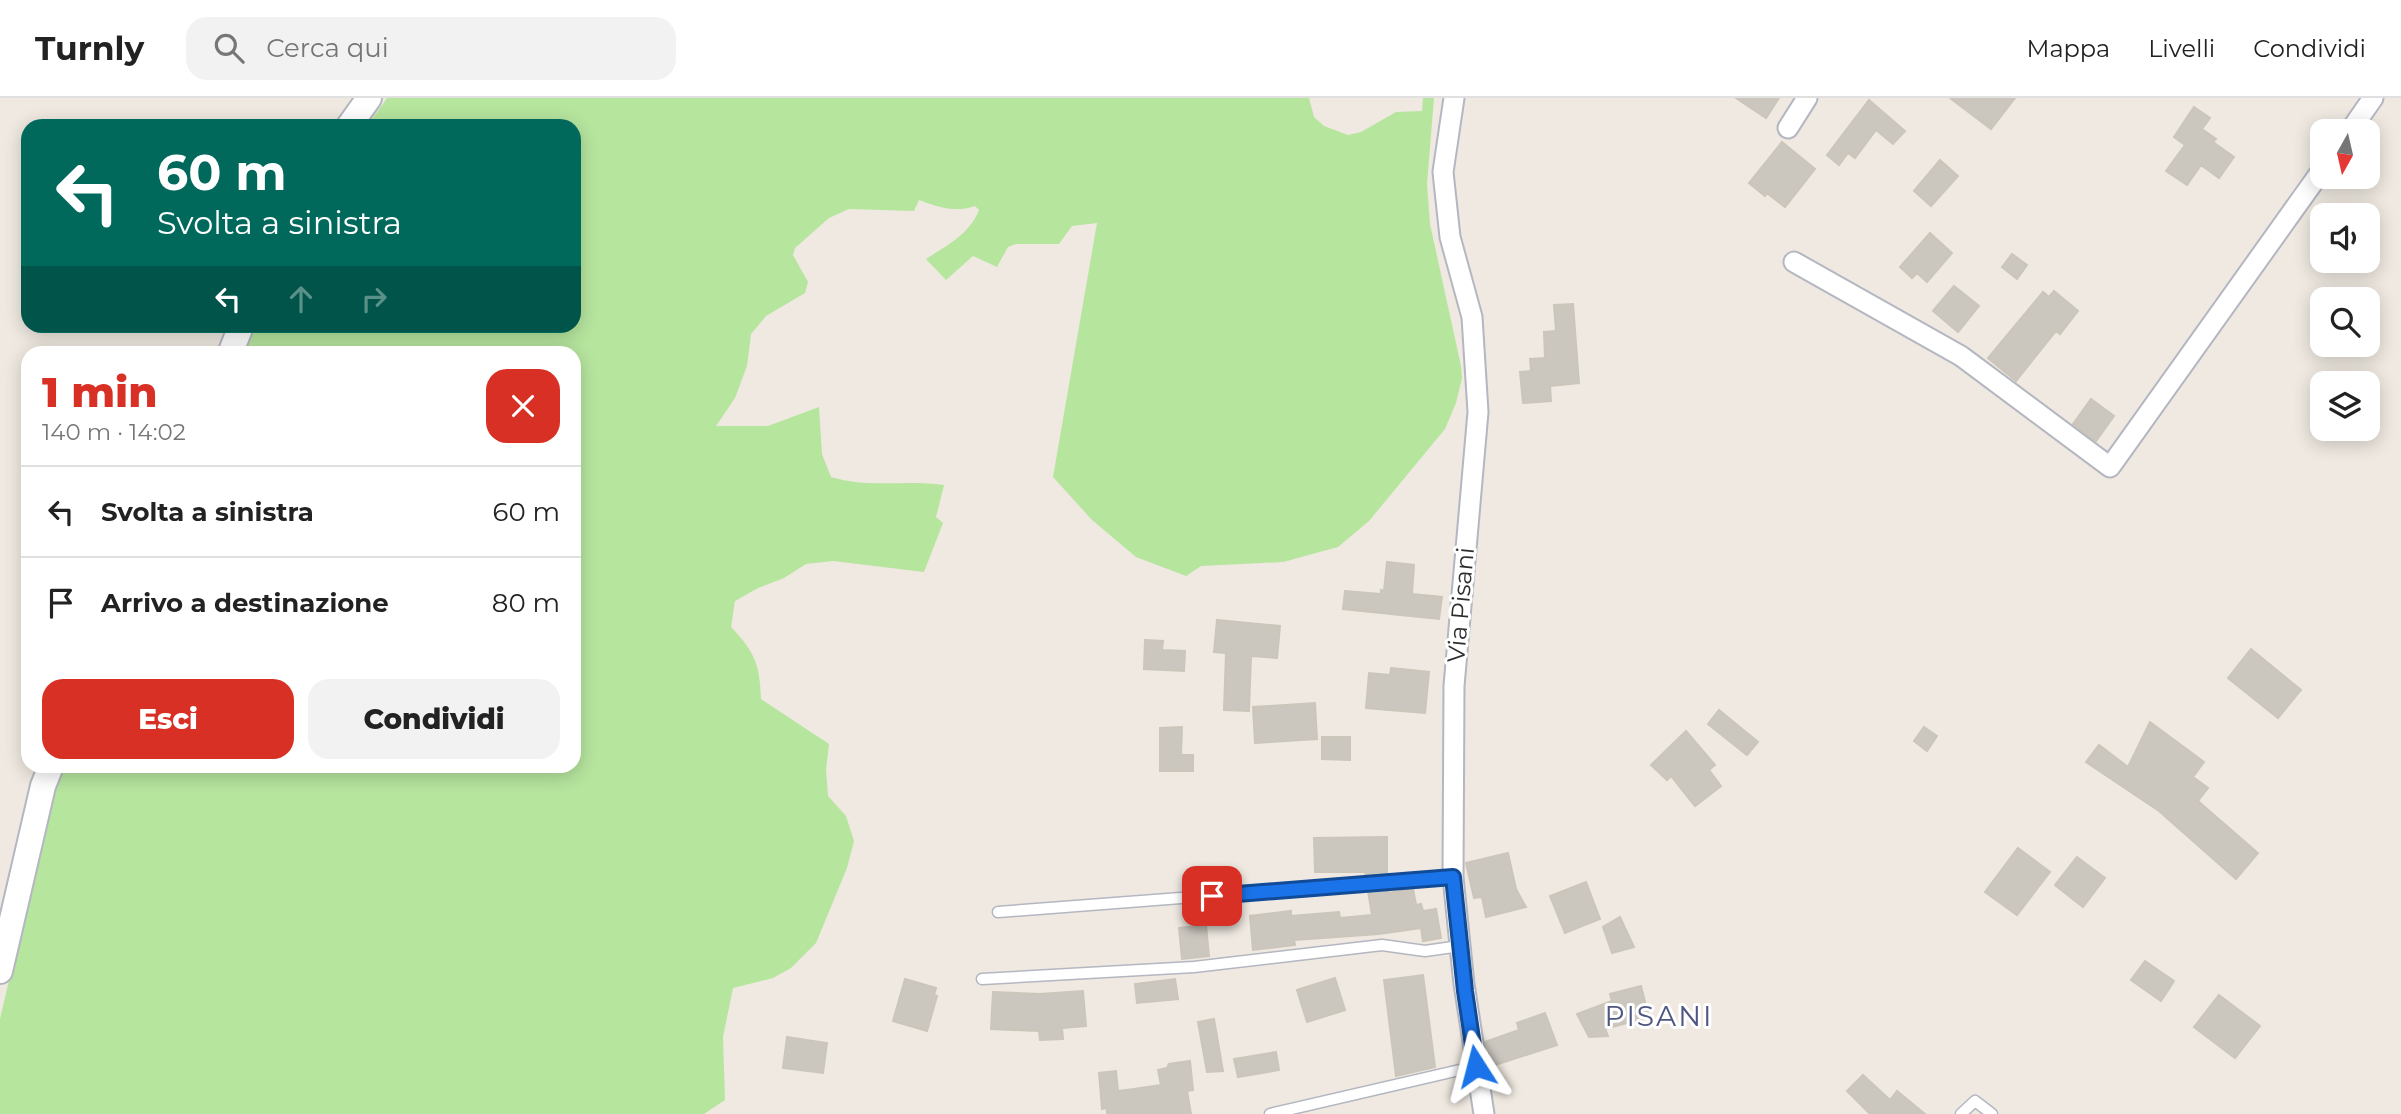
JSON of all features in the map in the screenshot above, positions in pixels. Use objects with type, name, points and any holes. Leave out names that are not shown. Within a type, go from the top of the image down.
[{"type":"street","points":[[354,119],[369,98]]},
{"type":"street","name":"Via Pisani","points":[[1454,98],[1443,172],[1450,237],[1472,317],[1478,412],[1454,686],[1453,877],[1484,1114]]},
{"type":"street","points":[[1788,128],[1807,98]]},
{"type":"street","points":[[2358,119],[2373,98]]},
{"type":"street","points":[[1794,262],[1961,356],[2110,467],[2310,187]]},
{"type":"street","points":[[0,971],[48,773]]},
{"type":"lane","points":[[998,912],[1453,877]]},
{"type":"lane","points":[[982,979],[1194,967],[1382,945],[1425,951],[1460,946]]},
{"type":"lane","points":[[1270,1114],[1476,1066]]},
{"type":"lane","points":[[1961,1114],[1975,1101],[1992,1114]]},
{"type":"green space","points":[[387,98],[1309,98],[1314,117],[1324,126],[1348,135],[1361,132],[1396,112],[1422,111],[1423,98],[1434,98],[1427,184],[1430,224],[1461,366],[1462,378],[1456,403],[1445,429],[1369,521],[1338,547],[1283,562],[1201,566],[1186,576],[1136,557],[1092,520],[1053,477],[1097,223],[1072,226],[1059,244],[1016,244],[1008,247],[997,267],[973,256],[946,280],[926,259],[957,239],[970,226],[979,210],[975,206],[953,209],[919,200],[914,211],[849,209],[829,218],[795,248],[793,255],[808,282],[805,293],[766,316],[751,334],[747,366],[735,398],[716,426],[768,426],[819,407],[822,454],[831,477],[874,483],[944,485],[936,517],[943,523],[924,572],[833,561],[806,564],[784,578],[735,601],[731,627],[746,644],[755,660],[761,699],[829,744],[826,770],[828,796],[846,816],[854,841],[847,868],[816,943],[791,968],[773,978],[733,988],[723,1037],[725,1100],[704,1114],[0,1114],[0,1019],[54,787],[60,773],[581,773],[581,346],[244,346],[248,333],[581,333],[581,119],[372,119]]},
{"type":"building","points":[[1736,98],[1779,98],[1766,118]]},
{"type":"building","points":[[1950,98],[2015,98],[1991,129]]},
{"type":"building","points":[[1869,100],[1905,131],[1893,144],[1876,130],[1855,158],[1848,153],[1839,165],[1827,155]]},
{"type":"building","points":[[2194,107],[2210,118],[2202,129],[2216,139],[2213,142],[2234,157],[2219,178],[2201,165],[2187,185],[2166,171],[2185,145],[2174,137]]},
{"type":"building","points":[[1782,142],[1815,169],[1785,207],[1749,183]]},
{"type":"building","points":[[1940,160],[1958,176],[1931,206],[1914,191]]},
{"type":"building","points":[[1930,233],[1952,253],[1927,282],[1917,273],[1912,278],[1900,267]]},
{"type":"building","points":[[2012,254],[2027,265],[2017,279],[2002,267]]},
{"type":"building","points":[[1954,286],[1979,306],[1958,332],[1933,311]]},
{"type":"building","points":[[2054,291],[2078,311],[2060,334],[2056,331],[2016,381],[1988,358],[2043,292],[2049,297]]},
{"type":"building","points":[[1573,304],[1579,383],[1550,386],[1551,401],[1523,403],[1520,372],[1531,371],[1530,359],[1545,358],[1544,332],[1556,331],[1554,305]]},
{"type":"building","points":[[2091,399],[2114,416],[2096,441],[2073,424]]},
{"type":"building","points":[[1387,562],[1414,565],[1412,594],[1442,597],[1439,619],[1343,609],[1345,591],[1381,594],[1381,590],[1384,591]]},
{"type":"building","points":[[1217,620],[1280,626],[1277,658],[1251,656],[1249,711],[1224,710],[1226,653],[1214,652]]},
{"type":"building","points":[[1145,640],[1163,641],[1162,650],[1185,651],[1184,671],[1144,669]]},
{"type":"building","points":[[2251,649],[2301,690],[2278,718],[2228,678]]},
{"type":"building","points":[[1391,668],[1429,672],[1425,713],[1366,708],[1369,673],[1390,675]]},
{"type":"building","points":[[1315,703],[1317,739],[1255,743],[1253,707]]},
{"type":"building","points":[[1719,710],[1758,742],[1747,755],[1708,724]]},
{"type":"building","points":[[2150,722],[2204,762],[2193,777],[2208,788],[2198,801],[2258,853],[2236,879],[2159,811],[2086,762],[2099,745],[2128,767]]},
{"type":"building","points":[[1182,727],[1181,755],[1193,755],[1193,771],[1160,771],[1160,728]]},
{"type":"building","points":[[1924,727],[1937,736],[1927,751],[1914,741]]},
{"type":"building","points":[[1686,731],[1715,765],[1709,770],[1721,786],[1695,806],[1671,776],[1667,780],[1651,765]]},
{"type":"building","points":[[1322,737],[1350,737],[1350,760],[1322,759]]},
{"type":"building","points":[[1387,837],[1387,875],[1315,872],[1314,838]]},
{"type":"building","points":[[2018,848],[2050,872],[2017,915],[1985,892]]},
{"type":"building","points":[[1508,853],[1516,889],[1526,907],[1486,917],[1482,897],[1474,898],[1466,863]]},
{"type":"building","points":[[2077,857],[2105,878],[2083,907],[2055,885]]},
{"type":"building","points":[[1586,882],[1600,919],[1565,933],[1550,896]]},
{"type":"building","points":[[1388,889],[1388,893],[1413,889],[1416,905],[1421,904],[1423,911],[1436,909],[1441,938],[1423,941],[1421,928],[1294,940],[1295,945],[1253,950],[1250,916],[1291,911],[1291,916],[1339,912],[1340,918],[1372,915],[1368,891]]},
{"type":"building","points":[[1620,917],[1634,947],[1612,953],[1603,927]]},
{"type":"building","points":[[1206,925],[1209,956],[1182,959],[1179,928]]},
{"type":"building","points":[[2145,961],[2174,981],[2161,1001],[2131,980]]},
{"type":"building","points":[[1423,975],[1435,1067],[1396,1076],[1384,980]]},
{"type":"building","points":[[1335,978],[1345,1010],[1307,1022],[1297,990]]},
{"type":"building","points":[[905,979],[936,988],[934,995],[937,996],[927,1031],[893,1021]]},
{"type":"building","points":[[1175,979],[1178,999],[1137,1003],[1135,984]]},
{"type":"building","points":[[1641,986],[1649,1017],[1605,1029],[1608,1036],[1589,1037],[1577,1014],[1612,1001],[1610,994]]},
{"type":"building","points":[[1083,991],[1086,1026],[1062,1028],[1063,1039],[1040,1040],[1039,1031],[991,1029],[993,992],[1039,994]]},
{"type":"building","points":[[2219,995],[2260,1026],[2235,1058],[2194,1027]]},
{"type":"building","points":[[1545,1013],[1557,1045],[1489,1067],[1485,1042],[1519,1030],[1517,1023]]},
{"type":"building","points":[[1214,1019],[1223,1071],[1207,1072],[1198,1022]]},
{"type":"building","points":[[787,1037],[827,1043],[823,1073],[783,1068]]},
{"type":"building","points":[[1276,1052],[1279,1070],[1238,1077],[1234,1059]]},
{"type":"building","points":[[1190,1061],[1193,1090],[1187,1091],[1191,1114],[1107,1114],[1107,1108],[1102,1109],[1099,1073],[1116,1071],[1118,1091],[1134,1089],[1161,1085],[1158,1070],[1167,1068],[1169,1064]]},
{"type":"building","points":[[1863,1075],[1890,1100],[1897,1091],[1925,1114],[1870,1114],[1847,1091]]},
{"type":"district","name":"PISANI","points":[[1659,1016]]},
{"type":"route","points":[[1212,896],[1453,877],[1476,1066]]}]
